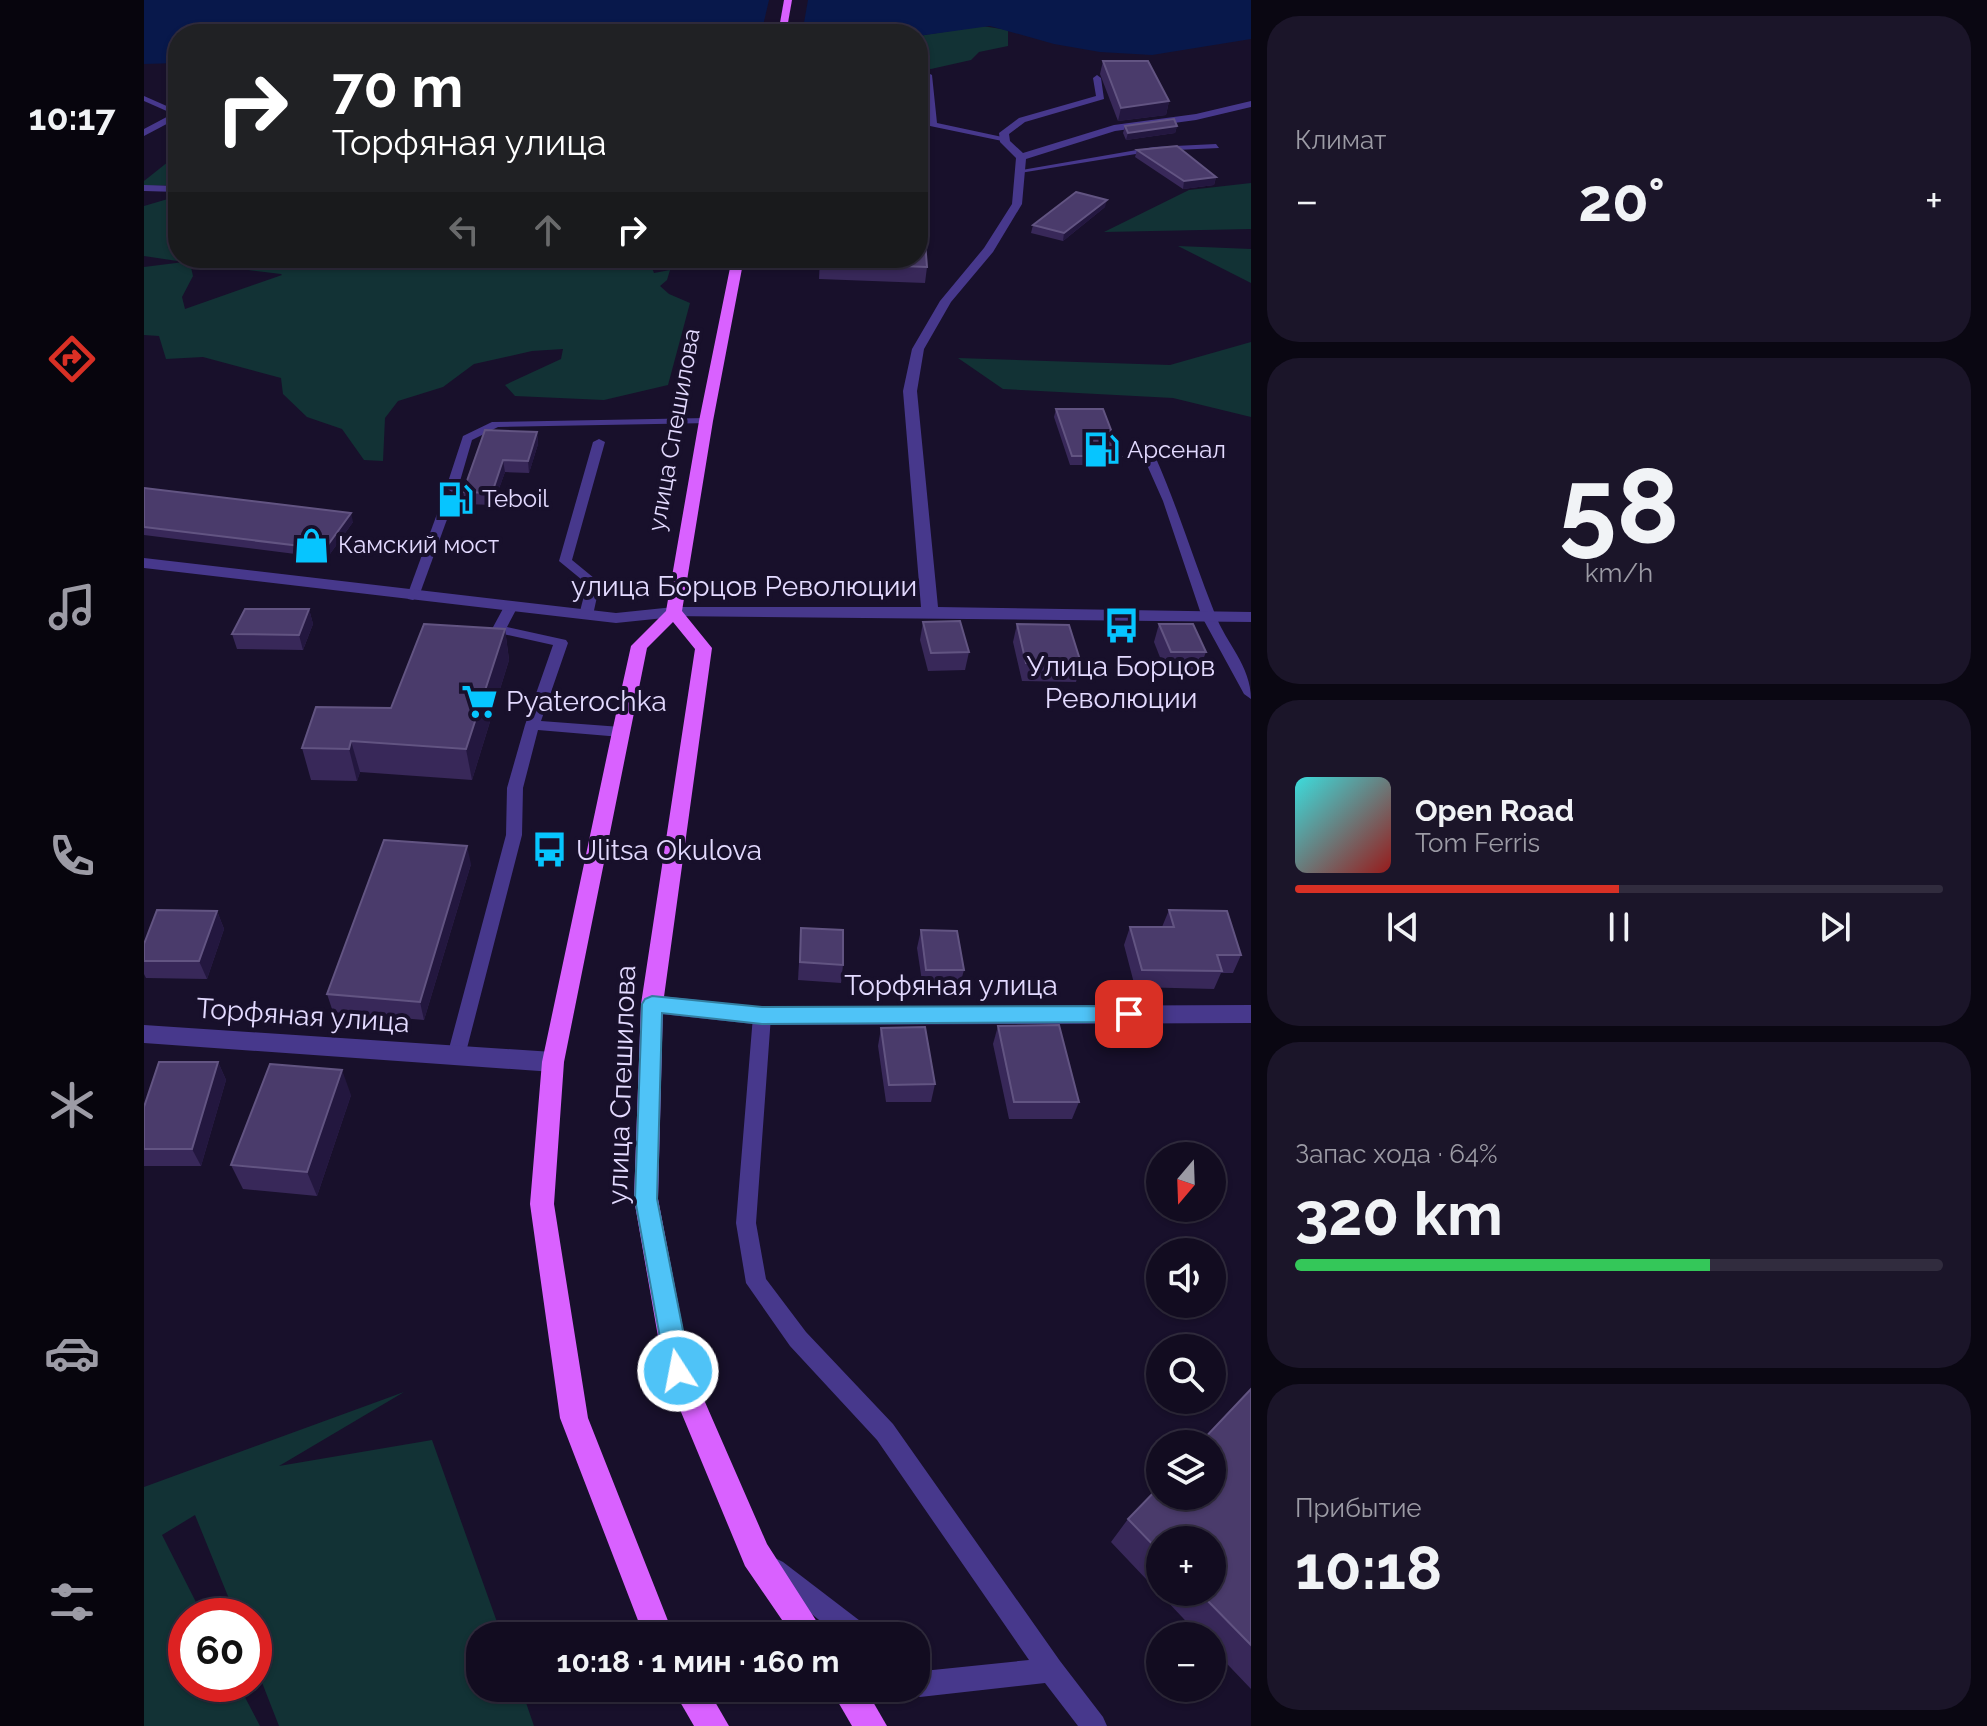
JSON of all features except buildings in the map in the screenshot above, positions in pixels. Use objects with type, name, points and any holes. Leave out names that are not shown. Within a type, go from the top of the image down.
[{"type":"main road","points":[[784,24],[788,0]]},
{"type":"main road","name":"улица Спешилова","points":[[654,1622],[574,1418],[542,1204],[553,1062],[621,732],[639,646],[674,612],[706,421],[736,268]]},
{"type":"main road","name":"улица Спешилова","points":[[674,612],[704,648],[652,1004],[646,1199],[678,1371],[756,1555],[801,1622]]},
{"type":"main road","points":[[697,1702],[713,1726]]},
{"type":"main road","points":[[855,1702],[871,1726]]},
{"type":"street","points":[[930,612],[910,391],[918,349],[946,301],[989,250],[1017,204],[1021,157],[1004,140],[1004,133],[1022,120],[1101,97],[1097,78]]},
{"type":"street","points":[[1021,157],[1114,128],[1196,117],[1251,104]]},
{"type":"street","points":[[144,133],[168,120]]},
{"type":"street","points":[[144,188],[168,189]]},
{"type":"street","name":"улица Борцов Революции","points":[[144,563],[616,618],[674,612],[1251,617]]},
{"type":"street","name":"Торфяная улица","points":[[652,1004],[762,1016],[1251,1014]]},
{"type":"street","name":"Торфяная улица","points":[[144,1034],[553,1062]]},
{"type":"lane","points":[[928,75],[933,124]]},
{"type":"lane","points":[[144,98],[168,109]]},
{"type":"lane","points":[[928,124],[1004,140]]},
{"type":"lane","points":[[1020,171],[1154,149],[1216,146]]},
{"type":"lane","points":[[452,488],[467,438],[496,424],[706,421]]},
{"type":"lane","points":[[586,615],[594,583],[565,561],[599,442]]},
{"type":"lane","points":[[1149,456],[1169,501],[1209,617],[1251,694]]},
{"type":"lane","points":[[413,596],[447,503]]},
{"type":"lane","points":[[456,1056],[514,835],[515,788],[532,725],[561,643],[499,629],[510,608]]},
{"type":"lane","points":[[532,725],[621,732]]},
{"type":"lane","points":[[762,1016],[746,1223],[756,1283],[798,1339],[885,1432],[1051,1670],[1094,1726]]},
{"type":"lane","points":[[756,1555],[841,1622]]},
{"type":"lane","points":[[930,1683],[1051,1670]]},
{"type":"green space","points":[[982,26],[1008,30],[1008,46],[979,52],[971,60],[928,69],[928,34]]},
{"type":"green space","points":[[168,162],[168,185],[144,186],[144,181]]},
{"type":"green space","points":[[1251,183],[1251,229],[1104,232],[1189,190]]},
{"type":"green space","points":[[168,199],[168,260],[144,256],[144,206]]},
{"type":"green space","points":[[1178,246],[1251,249],[1251,283]]},
{"type":"green space","points":[[168,264],[168,268],[191,268],[193,276],[182,297],[185,309],[282,275],[231,268],[652,268],[654,273],[670,270],[667,280],[660,286],[669,294],[690,303],[668,385],[604,400],[515,396],[505,385],[561,359],[563,349],[532,351],[474,364],[443,387],[398,401],[385,418],[383,461],[364,460],[342,429],[307,417],[283,394],[281,378],[203,357],[166,359],[159,336],[144,335],[144,267]]},
{"type":"green space","points":[[1251,342],[1251,417],[1173,398],[1003,389],[958,358],[1170,365]]},
{"type":"green space","points":[[404,1392],[279,1466],[432,1440],[497,1622],[466,1622],[466,1702],[526,1702],[534,1726],[279,1726],[270,1702],[272,1598],[229,1598],[195,1515],[162,1535],[194,1598],[168,1598],[168,1702],[247,1702],[260,1726],[144,1726],[144,1487]]},
{"type":"shaded area","points":[[144,0],[1251,0],[1251,39],[1152,55],[1100,52],[1054,44],[990,26],[928,35],[928,24],[168,24],[168,63],[144,64]]},
{"type":"pier","points":[[769,0],[808,0],[804,24],[763,24]]},
{"type":"place","name":"Арсенал","points":[[1101,450]]},
{"type":"place","name":"Teboil","points":[[456,499]]},
{"type":"place","name":"Камский мост","points":[[312,545]]},
{"type":"place","name":"Улица Борцов Революции","points":[[1121,626]]},
{"type":"place","name":"Pyaterochka","points":[[480,701]]},
{"type":"place","name":"Ulitsa Okulova","points":[[550,850]]},
{"type":"route","points":[[678,1371],[646,1199],[652,1004],[762,1016],[1129,1014]]}]
